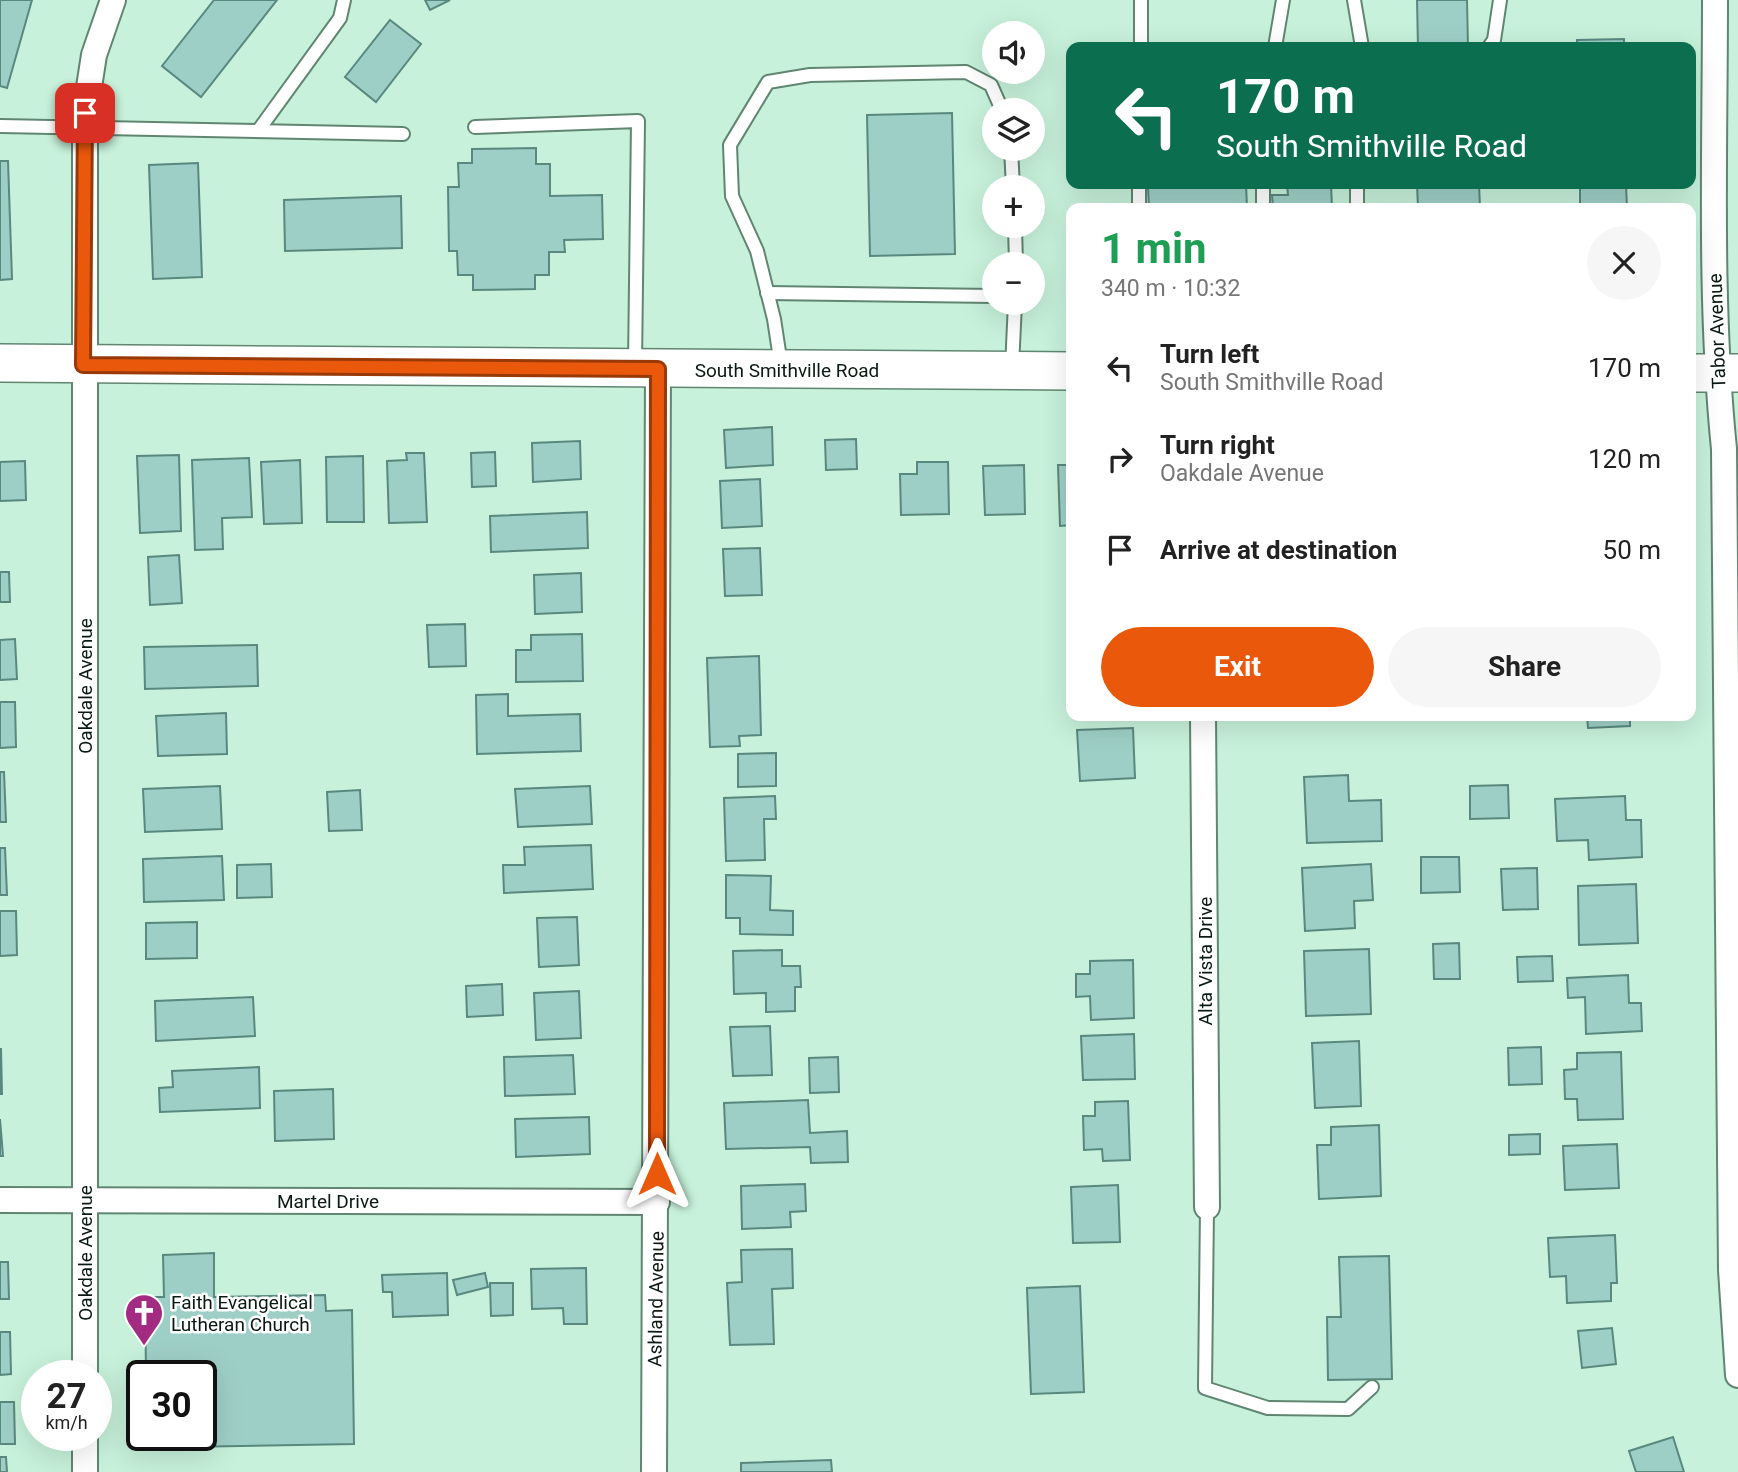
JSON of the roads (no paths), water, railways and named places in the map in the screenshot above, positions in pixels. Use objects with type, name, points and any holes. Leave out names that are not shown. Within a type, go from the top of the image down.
[{"type":"main road","name":"South Smithville Road","points":[[0,363],[1066,371]]},
{"type":"street","name":"Oakdale Avenue","points":[[85,1360],[85,128],[94,55],[113,0]]},
{"type":"street","name":"Tabor Avenue","points":[[1715,0],[1715,373],[1724,449],[1734,1270],[1738,1375]]},
{"type":"street","name":"Ashland Avenue","points":[[647,369],[657,1202],[654,1472]]},
{"type":"street","name":"Alta Vista Drive","points":[[1203,721],[1207,1207]]},
{"type":"street","name":"Martel Drive","points":[[0,1200],[657,1202]]},
{"type":"street","points":[[85,1451],[85,1472]]},
{"type":"lane","points":[[258,131],[340,18],[344,0]]},
{"type":"lane","points":[[1141,0],[1141,42]]},
{"type":"lane","points":[[1276,42],[1283,0]]},
{"type":"lane","points":[[1354,0],[1361,42]]},
{"type":"lane","points":[[1493,42],[1500,0]]},
{"type":"lane","points":[[782,370],[757,251],[732,196],[730,145],[768,82],[810,75],[966,72],[991,85],[997,98]]},
{"type":"lane","points":[[475,127],[638,121],[647,369]]},
{"type":"lane","points":[[0,126],[403,134]]},
{"type":"lane","points":[[767,293],[982,296]]},
{"type":"lane","points":[[1012,371],[1014,315]]},
{"type":"lane","points":[[1207,1207],[1205,1388],[1268,1408],[1348,1409],[1371,1387]]},
{"type":"place","name":"Faith Evangelical Lutheran Church","points":[[144,1347]]}]
